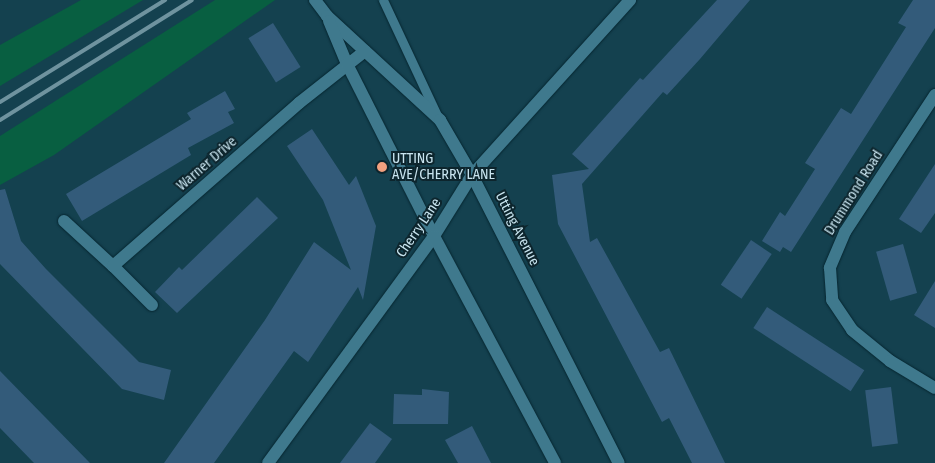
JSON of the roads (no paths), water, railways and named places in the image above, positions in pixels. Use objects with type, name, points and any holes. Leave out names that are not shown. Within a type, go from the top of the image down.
[{"type":"street","name":"Utting Avenue","points":[[315,0],[328,16],[440,120],[472,175],[619,463]]},
{"type":"street","name":"Cherry Lane","points":[[268,463],[434,236],[472,175],[630,0]]},
{"type":"street","name":"Utting Avenue","points":[[328,16],[347,64],[434,236],[555,463]]},
{"type":"street","name":"Warner Drive","points":[[113,266],[347,64],[365,51]]},
{"type":"street","name":"Drummond Road","points":[[935,94],[845,232],[830,268],[832,300],[852,330],[890,361],[935,388]]},
{"type":"street","points":[[64,221],[152,305]]},
{"type":"lane","points":[[383,0],[440,120]]},
{"type":"railway","points":[[0,102],[165,0]]},
{"type":"railway","points":[[0,120],[192,0]]},
{"type":"place","name":"UTTING AVE/CHERRY LANE","points":[[382,167]]}]
